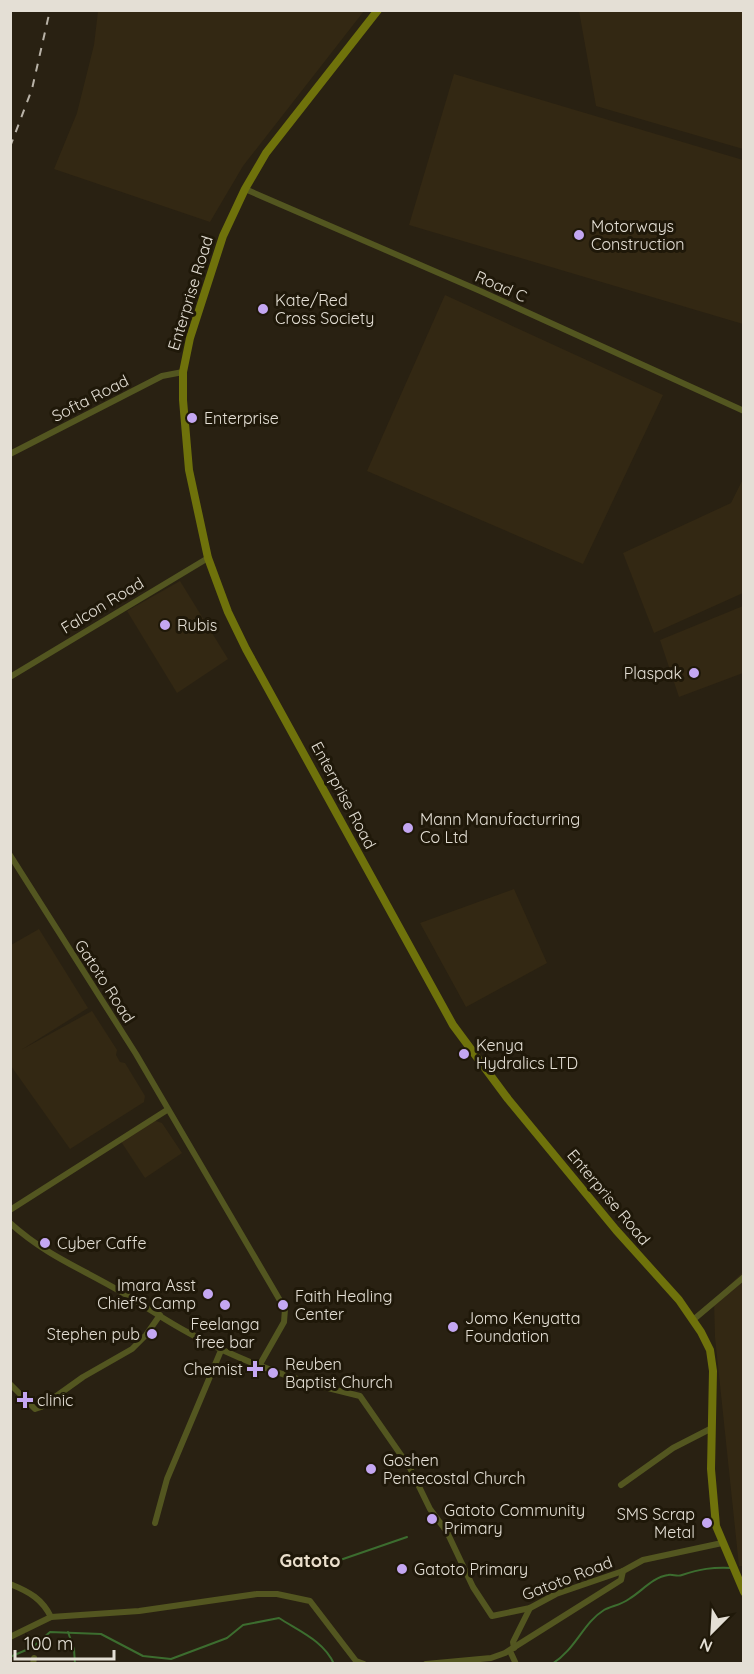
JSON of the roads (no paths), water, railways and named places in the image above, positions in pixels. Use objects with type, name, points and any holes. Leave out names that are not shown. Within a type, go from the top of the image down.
[{"type":"main road","name":"Enterprise Road","points":[[378,10],[266,153],[245,189],[223,236],[202,295],[183,372],[185,438],[208,558],[228,612],[246,649],[453,1025],[508,1099],[693,1320],[710,1350],[715,1403],[712,1428],[713,1504],[716,1526],[744,1592]]},
{"type":"street","name":"Road C","points":[[245,189],[478,290],[744,411]]},
{"type":"street","name":"Softa Road","points":[[10,454],[162,376],[183,372]]},
{"type":"street","name":"Falcon Road","points":[[10,677],[208,558]]},
{"type":"street","name":"Gatoto Road","points":[[10,855],[136,1054],[285,1309],[284,1322],[259,1366]]},
{"type":"street","points":[[10,1210],[167,1110]]},
{"type":"street","name":"Gatoto Road","points":[[10,1223],[34,1244],[64,1264],[121,1292],[190,1334],[297,1381],[360,1396],[410,1468],[490,1615],[500,1616],[530,1608],[556,1594],[623,1571],[643,1560],[722,1542]]},
{"type":"street","points":[[693,1320],[744,1277]]},
{"type":"street","points":[[10,1384],[35,1409],[41,1407],[84,1377],[132,1349],[146,1335],[160,1315]]},
{"type":"street","points":[[155,1523],[167,1479],[222,1348]]},
{"type":"street","points":[[621,1485],[673,1448],[712,1428]]},
{"type":"street","points":[[426,1664],[491,1658],[512,1649],[621,1580],[623,1571]]},
{"type":"street","points":[[10,1584],[35,1594],[48,1608],[51,1617]]},
{"type":"street","points":[[10,1637],[51,1617],[139,1611],[257,1594],[285,1595],[310,1601],[352,1656],[364,1664]]},
{"type":"street","points":[[516,1664],[512,1649],[513,1642],[530,1608]]},
{"type":"waterway","points":[[314,1569],[407,1537]]},
{"type":"waterway","points":[[552,1664],[567,1651],[597,1615],[626,1601],[657,1579],[706,1569],[732,1568]]},
{"type":"waterway","points":[[10,1657],[33,1647],[50,1632],[101,1634],[143,1656],[171,1659],[227,1638],[243,1625],[279,1618],[317,1643],[330,1656],[334,1664]]},
{"type":"waterway","points":[[68,1632],[74,1649],[75,1664]]},
{"type":"railway","points":[[10,147],[32,89],[50,10]]},
{"type":"place","name":"Motorways Construction","points":[[579,235]]},
{"type":"place","name":"Kate/Red Cross Society","points":[[263,309]]},
{"type":"place","name":"Enterprise","points":[[192,418]]},
{"type":"place","name":"Rubis","points":[[165,625]]},
{"type":"place","name":"Plaspak","points":[[694,673]]},
{"type":"place","name":"Mann Manufacturring Co Ltd","points":[[408,828]]},
{"type":"place","name":"Kenya Hydralics LTD","points":[[464,1054]]},
{"type":"place","name":"Cyber Caffe","points":[[45,1243]]},
{"type":"place","name":"Imara Asst Chief'S Camp","points":[[208,1294]]},
{"type":"place","name":"Feelanga free bar","points":[[225,1305]]},
{"type":"place","name":"Faith Healing Center","points":[[283,1305]]},
{"type":"place","name":"Jomo Kenyatta Foundation","points":[[453,1327]]},
{"type":"place","name":"Stephen pub","points":[[152,1334]]},
{"type":"place","name":"Chemist","points":[[255,1369]]},
{"type":"place","name":"Reuben Baptist Church","points":[[273,1373]]},
{"type":"place","name":"clinic","points":[[25,1400]]},
{"type":"place","name":"Goshen Pentecostal Church","points":[[371,1469]]},
{"type":"place","name":"Gatoto Community Primary","points":[[432,1519]]},
{"type":"place","name":"SMS Scrap Metal","points":[[707,1523]]},
{"type":"place","name":"Gatoto Primary","points":[[402,1569]]},
{"type":"district","name":"Gatoto","points":[[310,1561]]}]
